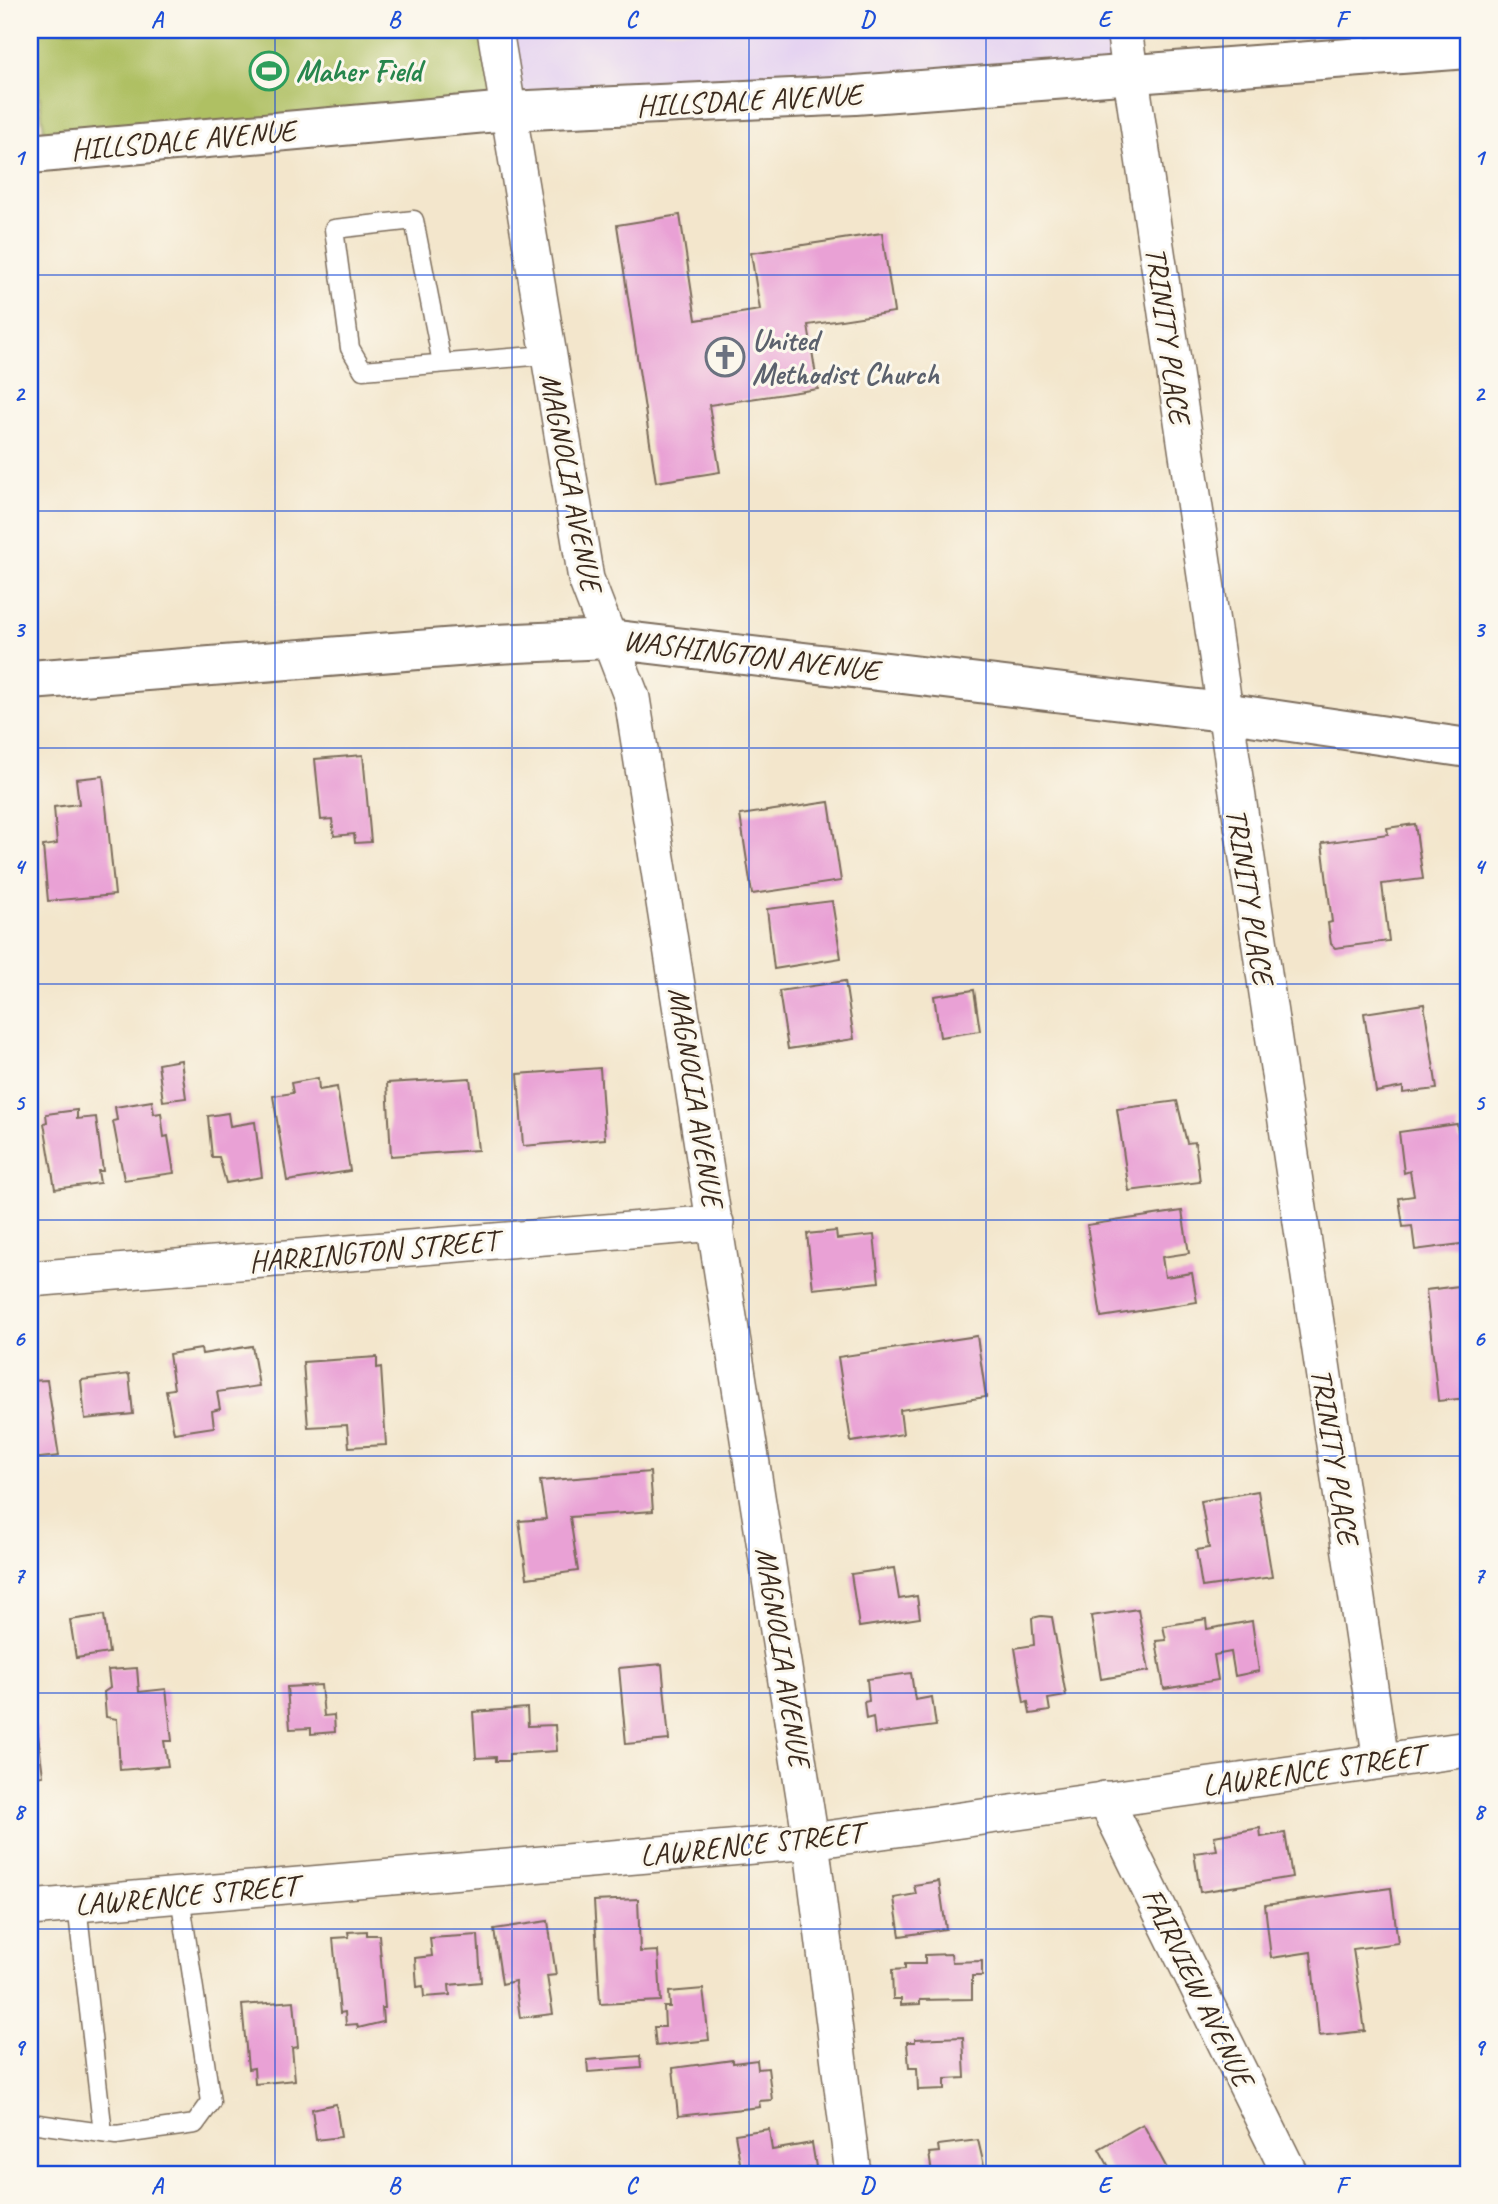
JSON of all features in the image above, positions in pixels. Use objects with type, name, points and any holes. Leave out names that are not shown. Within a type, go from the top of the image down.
[{"type":"street","name":"MAGNOLIA AVENUE","points":[[495,30],[586,579],[632,698],[811,1840],[853,2174]]},
{"type":"street","name":"TRINITY PLACE","points":[[1124,30],[1223,712],[1381,1761]]},
{"type":"street","name":"HILLSDALE AVENUE","points":[[30,154],[509,111],[855,95],[1468,49]]},
{"type":"street","name":"WASHINGTON AVENUE","points":[[30,680],[496,644],[609,639],[1223,712],[1468,748]]},
{"type":"street","name":"HARRINGTON STREET","points":[[30,1279],[716,1223]]},
{"type":"street","name":"LAWRENCE STREET","points":[[30,1908],[811,1840],[1468,1749]]},
{"type":"street","name":"FAIRVIEW AVENUE","points":[[1105,1800],[1290,2174]]},
{"type":"lane","points":[[442,363],[414,220],[334,229],[350,348],[363,370],[547,355]]},
{"type":"lane","points":[[31,2123],[116,2135],[195,2124],[211,2102],[180,1895]]},
{"type":"lane","points":[[76,1905],[103,2133]]},
{"type":"shaded area","points":[[495,30],[1124,30],[1130,73],[508,111]]},
{"type":"green space","name":"Maher Field","points":[[30,30],[495,30],[508,111],[47,152]]},
{"type":"building","name":"United Methodist Church","points":[[680,215],[696,320],[760,310],[751,253],[882,233],[894,312],[808,325],[818,389],[709,405],[720,472],[656,482],[617,225]]},
{"type":"building","points":[[363,755],[371,842],[355,843],[354,834],[334,836],[332,819],[321,820],[315,759]]},
{"type":"building","points":[[103,776],[115,895],[48,901],[43,846],[57,844],[54,807],[79,804],[76,779]]},
{"type":"building","points":[[829,802],[841,881],[752,894],[740,815]]},
{"type":"building","points":[[1415,824],[1423,879],[1382,884],[1389,941],[1335,948],[1331,944],[1328,923],[1332,922],[1322,843],[1388,834],[1387,828]]},
{"type":"building","points":[[832,901],[841,958],[774,969],[767,909]]},
{"type":"building","points":[[845,981],[854,1039],[788,1049],[779,991]]},
{"type":"building","points":[[974,990],[980,1031],[940,1037],[934,996]]},
{"type":"building","points":[[1424,1004],[1437,1089],[1403,1093],[1403,1087],[1376,1092],[1364,1013]]},
{"type":"building","points":[[181,1060],[186,1098],[163,1101],[158,1064]]},
{"type":"building","points":[[600,1068],[605,1139],[523,1146],[518,1074]]},
{"type":"building","points":[[318,1078],[319,1090],[337,1087],[350,1171],[287,1181],[273,1096],[293,1093],[291,1083]]},
{"type":"building","points":[[470,1078],[478,1150],[391,1156],[387,1083]]},
{"type":"building","points":[[152,1101],[154,1114],[161,1113],[164,1137],[168,1136],[174,1173],[124,1180],[113,1121],[117,1120],[115,1107]]},
{"type":"building","points":[[1177,1101],[1187,1143],[1195,1142],[1200,1182],[1129,1191],[1117,1109]]},
{"type":"building","points":[[77,1110],[77,1119],[96,1117],[103,1171],[98,1171],[100,1183],[55,1189],[44,1123],[47,1122],[46,1114]]},
{"type":"building","points":[[228,1113],[230,1126],[255,1122],[262,1177],[226,1183],[219,1157],[212,1157],[208,1116]]},
{"type":"building","points":[[1457,1124],[1459,1139],[1464,1144],[1465,1153],[1468,1152],[1468,1243],[1415,1250],[1412,1226],[1403,1227],[1399,1198],[1414,1196],[1410,1171],[1404,1173],[1399,1132]]},
{"type":"building","points":[[1182,1211],[1189,1253],[1162,1257],[1165,1277],[1192,1273],[1197,1302],[1101,1317],[1087,1225]]},
{"type":"building","points":[[836,1231],[837,1239],[874,1235],[879,1282],[813,1289],[807,1234]]},
{"type":"building","points":[[1468,1285],[1468,1398],[1438,1401],[1426,1290]]},
{"type":"building","points":[[977,1336],[986,1397],[900,1410],[903,1434],[851,1442],[838,1357]]},
{"type":"building","points":[[252,1346],[259,1386],[217,1392],[220,1409],[212,1411],[214,1427],[174,1433],[166,1390],[174,1389],[169,1354],[201,1349],[202,1354]]},
{"type":"building","points":[[377,1357],[377,1368],[381,1367],[386,1445],[349,1447],[347,1425],[308,1427],[303,1362]]},
{"type":"building","points":[[129,1374],[133,1414],[85,1419],[81,1380]]},
{"type":"building","points":[[47,1380],[59,1456],[30,1459],[30,1381]]},
{"type":"building","points":[[650,1472],[653,1511],[570,1517],[578,1571],[527,1578],[519,1521],[546,1519],[540,1481]]},
{"type":"building","points":[[1258,1491],[1272,1577],[1202,1587],[1196,1550],[1209,1548],[1201,1501]]},
{"type":"building","points":[[894,1568],[899,1599],[917,1596],[920,1618],[859,1627],[851,1574]]},
{"type":"building","points":[[1138,1609],[1149,1671],[1101,1679],[1091,1616]]},
{"type":"building","points":[[104,1615],[109,1653],[76,1658],[70,1620]]},
{"type":"building","points":[[1052,1617],[1066,1696],[1048,1699],[1050,1711],[1030,1714],[1028,1702],[1024,1703],[1015,1648],[1034,1645],[1032,1618]]},
{"type":"building","points":[[1206,1619],[1207,1629],[1252,1621],[1259,1671],[1235,1676],[1231,1652],[1214,1655],[1218,1680],[1164,1689],[1156,1641],[1166,1640],[1163,1626]]},
{"type":"building","points":[[662,1664],[669,1740],[626,1744],[619,1668]]},
{"type":"building","points":[[137,1668],[139,1692],[166,1689],[172,1741],[164,1741],[168,1766],[120,1770],[117,1719],[106,1717],[104,1692],[110,1688],[108,1670]]},
{"type":"building","points":[[911,1673],[915,1700],[932,1697],[936,1726],[875,1734],[873,1717],[866,1719],[864,1702],[869,1701],[867,1679]]},
{"type":"building","points":[[321,1685],[324,1716],[334,1715],[335,1732],[311,1734],[311,1728],[290,1729],[287,1687]]},
{"type":"building","points":[[527,1708],[528,1726],[555,1725],[557,1751],[509,1754],[509,1761],[496,1761],[496,1757],[476,1758],[473,1712]]},
{"type":"building","points":[[37,1726],[43,1776],[30,1778],[30,1727]]},
{"type":"building","points":[[1260,1828],[1261,1837],[1285,1833],[1292,1877],[1200,1892],[1194,1853],[1217,1850],[1214,1836]]},
{"type":"building","points":[[939,1881],[946,1929],[900,1936],[894,1898],[916,1894],[914,1885]]},
{"type":"building","points":[[1391,1888],[1398,1943],[1353,1949],[1365,2031],[1319,2036],[1311,1952],[1271,1958],[1265,1905]]},
{"type":"building","points":[[638,1899],[640,1952],[658,1951],[661,2001],[600,2004],[594,1901]]},
{"type":"building","points":[[548,1921],[556,1975],[547,1976],[553,2014],[520,2018],[515,1981],[502,1984],[494,1929]]},
{"type":"building","points":[[367,1931],[367,1935],[379,1935],[385,2008],[382,2008],[383,2022],[358,2028],[357,2024],[346,2025],[345,2012],[340,2013],[333,1938],[349,1937],[348,1932]]},
{"type":"building","points":[[478,1935],[481,1982],[449,1985],[450,1995],[424,1997],[423,1986],[417,1987],[415,1958],[432,1956],[430,1938]]},
{"type":"building","points":[[951,1954],[952,1962],[982,1961],[982,1976],[972,1976],[972,1999],[920,2000],[920,2004],[901,2005],[901,1999],[893,1999],[892,1970],[905,1969],[905,1964],[925,1964],[925,1955]]},
{"type":"building","points":[[703,1989],[709,2040],[656,2046],[654,2027],[665,2027],[664,2007],[670,2007],[669,1992]]},
{"type":"building","points":[[294,2001],[298,2047],[292,2048],[295,2080],[255,2084],[254,2068],[248,2069],[242,2005]]},
{"type":"building","points":[[963,2037],[965,2078],[945,2079],[945,2089],[918,2090],[917,2068],[909,2068],[907,2042],[915,2042],[915,2039]]},
{"type":"building","points":[[640,2056],[641,2068],[588,2072],[587,2060]]},
{"type":"building","points":[[733,2060],[733,2063],[757,2060],[758,2069],[768,2068],[772,2100],[759,2101],[760,2107],[678,2116],[673,2068]]},
{"type":"building","points":[[30,2064],[35,2100],[30,2100]]},
{"type":"building","points":[[336,2104],[341,2137],[316,2140],[312,2109]]},
{"type":"building","points":[[1143,2124],[1170,2174],[1113,2174],[1099,2149]]},
{"type":"building","points":[[769,2129],[772,2150],[812,2143],[816,2167],[774,2174],[742,2174],[735,2134]]},
{"type":"building","points":[[978,2140],[986,2174],[932,2174],[929,2153],[939,2152],[938,2145]]},
{"type":"place","name":"Maher Field","points":[[269,71]]},
{"type":"place","name":"United Methodist Church","points":[[725,357]]}]
